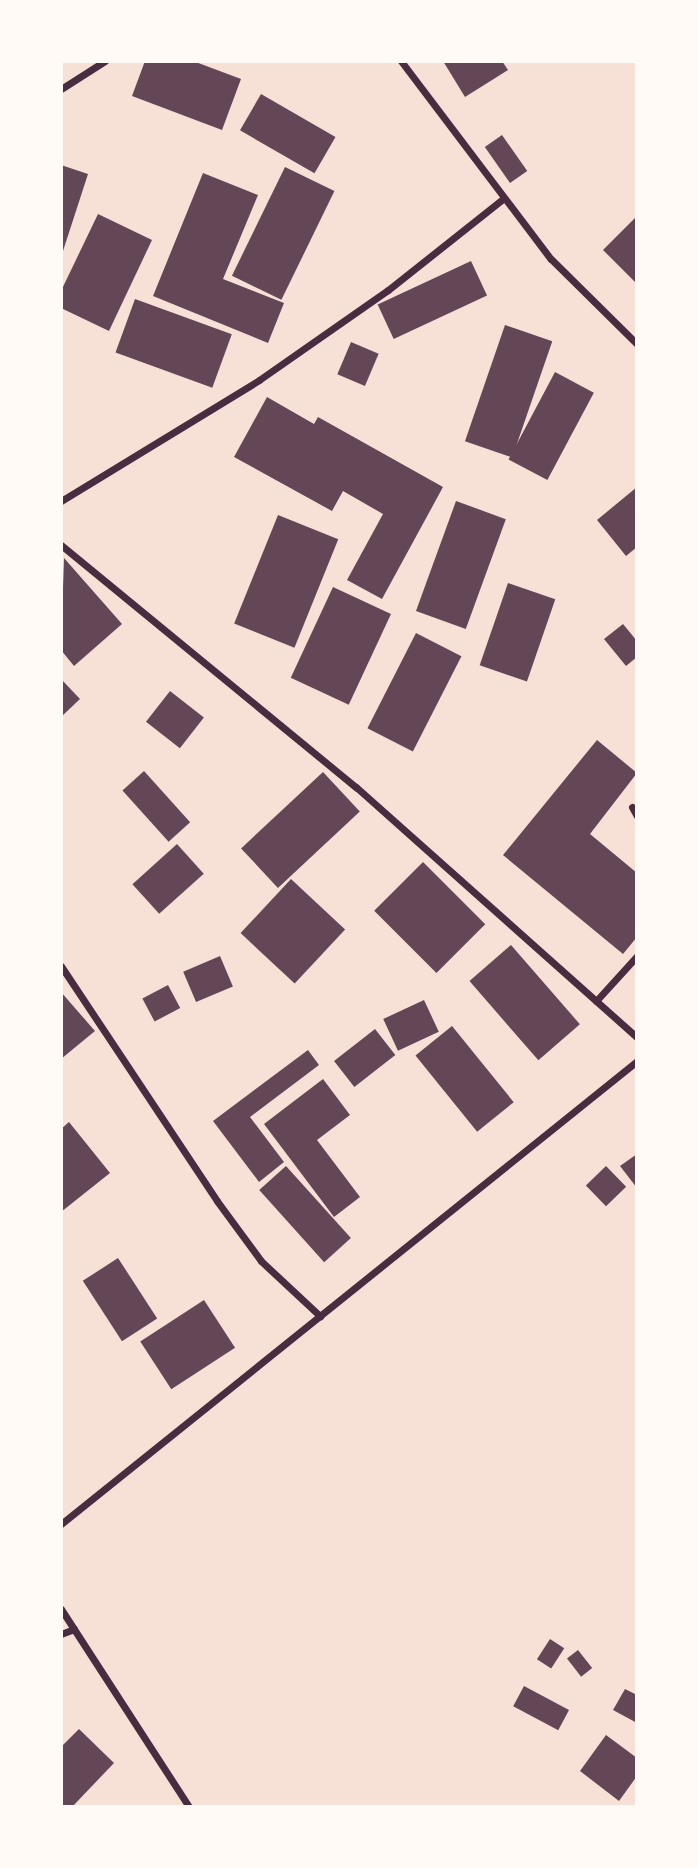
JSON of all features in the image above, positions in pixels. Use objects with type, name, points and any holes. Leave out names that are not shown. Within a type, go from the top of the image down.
[{"type":"street","points":[[61,89],[105,61]]},
{"type":"street","points":[[401,61],[551,259],[637,344]]},
{"type":"street","points":[[61,501],[259,380],[504,198]]},
{"type":"street","points":[[61,545],[356,787],[637,1038]]},
{"type":"street","points":[[632,807],[637,816]]},
{"type":"street","points":[[596,1001],[637,956]]},
{"type":"street","points":[[61,966],[216,1201],[261,1261],[320,1316]]},
{"type":"street","points":[[61,1524],[637,1061]]},
{"type":"street","points":[[61,1609],[189,1807]]},
{"type":"street","points":[[61,1634],[74,1629]]},
{"type":"building","points":[[145,61],[193,61],[241,79],[222,130],[132,96]]},
{"type":"building","points":[[443,61],[502,61],[508,70],[465,97]]},
{"type":"building","points":[[261,94],[335,137],[314,173],[240,130]]},
{"type":"building","points":[[502,135],[527,171],[510,183],[485,147]]},
{"type":"building","points":[[61,165],[88,174],[62,254],[61,254]]},
{"type":"building","points":[[285,167],[334,191],[281,300],[232,276]]},
{"type":"building","points":[[203,173],[258,195],[223,279],[284,303],[268,343],[153,296]]},
{"type":"building","points":[[98,214],[152,240],[109,331],[61,308],[61,291]]},
{"type":"building","points":[[637,216],[637,284],[603,250]]},
{"type":"building","points":[[471,261],[487,295],[394,339],[378,305]]},
{"type":"building","points":[[135,299],[232,334],[212,388],[116,353]]},
{"type":"building","points":[[505,325],[552,341],[512,458],[465,441]]},
{"type":"building","points":[[351,342],[379,354],[365,386],[337,374]]},
{"type":"building","points":[[555,372],[594,393],[547,480],[509,459]]},
{"type":"building","points":[[267,397],[314,424],[318,417],[443,487],[382,599],[347,580],[383,514],[343,491],[332,511],[234,457]]},
{"type":"building","points":[[637,487],[637,547],[626,556],[597,520]]},
{"type":"building","points":[[456,501],[506,519],[466,629],[416,611]]},
{"type":"building","points":[[278,515],[338,539],[294,648],[234,623]]},
{"type":"building","points":[[64,558],[122,624],[74,666],[61,650]]},
{"type":"building","points":[[508,583],[555,599],[527,682],[480,665]]},
{"type":"building","points":[[333,587],[391,614],[349,705],[291,678]]},
{"type":"building","points":[[623,624],[637,641],[637,657],[626,666],[604,639]]},
{"type":"building","points":[[416,633],[461,656],[413,751],[367,728]]},
{"type":"building","points":[[61,679],[80,699],[61,717]]},
{"type":"building","points":[[170,691],[204,717],[180,748],[146,722]]},
{"type":"building","points":[[597,740],[637,773],[590,834],[637,873],[637,937],[623,954],[503,855]]},
{"type":"building","points":[[144,771],[190,822],[169,842],[122,790]]},
{"type":"building","points":[[323,772],[360,811],[278,888],[241,848]]},
{"type":"building","points":[[177,844],[204,874],[159,914],[132,884]]},
{"type":"building","points":[[423,862],[485,924],[436,973],[374,911]]},
{"type":"building","points":[[291,879],[345,929],[295,984],[241,933]]},
{"type":"building","points":[[511,945],[580,1024],[538,1060],[469,981]]},
{"type":"building","points":[[220,956],[233,986],[196,1002],[183,972]]},
{"type":"building","points":[[168,985],[180,1008],[155,1022],[142,999]]},
{"type":"building","points":[[61,992],[95,1031],[61,1059]]},
{"type":"building","points":[[424,1000],[439,1032],[398,1051],[383,1019]]},
{"type":"building","points":[[452,1026],[514,1102],[477,1132],[415,1056]]},
{"type":"building","points":[[375,1029],[395,1055],[354,1087],[334,1061]]},
{"type":"building","points":[[308,1050],[319,1065],[250,1117],[284,1162],[259,1182],[213,1121]]},
{"type":"building","points":[[323,1079],[350,1115],[317,1140],[360,1197],[334,1217],[264,1124]]},
{"type":"building","points":[[69,1122],[110,1173],[61,1212],[61,1129]]},
{"type":"building","points":[[637,1154],[637,1188],[620,1166]]},
{"type":"building","points":[[286,1166],[351,1238],[324,1262],[259,1190]]},
{"type":"building","points":[[606,1166],[626,1187],[606,1206],[586,1185]]},
{"type":"building","points":[[118,1258],[157,1318],[122,1341],[83,1281]]},
{"type":"building","points":[[204,1300],[235,1348],[171,1389],[140,1341]]},
{"type":"building","points":[[550,1639],[564,1648],[551,1668],[537,1659]]},
{"type":"building","points":[[578,1650],[592,1668],[581,1677],[567,1659]]},
{"type":"building","points":[[524,1686],[569,1710],[558,1730],[513,1706]]},
{"type":"building","points":[[625,1689],[637,1695],[637,1723],[613,1710]]},
{"type":"building","points":[[79,1729],[114,1763],[72,1807],[61,1807],[61,1747]]},
{"type":"building","points":[[606,1735],[637,1758],[637,1776],[619,1801],[580,1771]]}]
